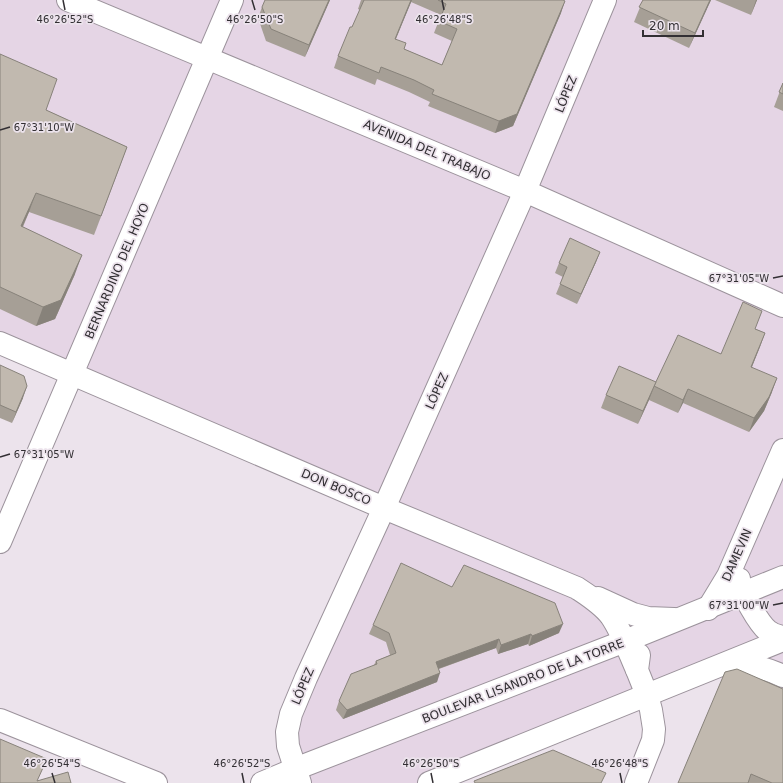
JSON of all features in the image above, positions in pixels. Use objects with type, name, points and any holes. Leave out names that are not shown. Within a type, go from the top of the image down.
[{"type":"street","name":"AVENIDA DEL TRABAJO","points":[[68,0],[526,191],[783,306]]},
{"type":"street","name":"BERNARDINO DEL HOYO","points":[[0,542],[232,0]]},
{"type":"street","name":"LÓPEZ","points":[[297,778],[288,746],[287,732],[291,714],[526,191],[605,0]]},
{"type":"street","name":"DON BOSCO","points":[[0,343],[384,508],[578,588],[592,598],[610,615],[625,641],[641,681]]},
{"type":"street","name":"DAMEVIN","points":[[636,783],[654,735],[653,720],[641,681],[640,652],[644,646],[652,641],[692,626],[702,618],[722,588],[783,450]]},
{"type":"street","points":[[738,554],[739,583],[743,593],[759,622],[768,631],[777,636],[783,636]]},
{"type":"street","name":"BOULEVAR LISANDRO DE LA TORRE","points":[[297,778],[625,641],[783,577]]},
{"type":"street","points":[[578,588],[633,614],[648,618],[679,619]]},
{"type":"street","points":[[429,783],[641,681],[654,684],[680,681],[783,640]]},
{"type":"street","points":[[721,665],[747,664],[783,676]]},
{"type":"street","points":[[0,720],[156,783]]},
{"type":"street","points":[[266,782],[284,778],[297,778]]},
{"type":"shaded area","points":[[0,0],[783,0],[783,676],[747,664],[429,783],[300,783],[288,746],[384,508],[0,343]]},
{"type":"building","points":[[265,0],[329,0],[309,45],[271,29],[262,7]]},
{"type":"building","points":[[364,0],[411,0],[395,39],[406,43],[404,49],[442,65],[457,29],[439,21],[446,4],[438,0],[565,1],[517,114],[499,121],[432,94],[434,90],[414,80],[381,67],[379,73],[338,56],[350,27],[352,27]]},
{"type":"building","points":[[643,0],[710,0],[695,33],[639,7]]},
{"type":"building","points":[[0,54],[57,79],[46,110],[127,147],[101,216],[36,193],[21,226],[82,255],[61,300],[43,307],[0,287]]},
{"type":"building","points":[[783,83],[783,94],[779,92]]},
{"type":"building","points":[[570,238],[600,252],[581,294],[560,284],[567,267],[559,263]]},
{"type":"building","points":[[743,302],[762,311],[755,329],[765,333],[751,367],[777,378],[769,397],[754,418],[688,389],[683,400],[654,386],[678,335],[721,354]]},
{"type":"building","points":[[0,365],[24,376],[27,386],[16,412],[0,405]]},
{"type":"building","points":[[619,366],[656,382],[643,411],[606,395]]},
{"type":"building","points":[[401,563],[452,587],[464,565],[555,603],[563,624],[532,636],[531,634],[501,645],[499,639],[436,662],[440,673],[347,710],[339,701],[351,674],[377,664],[376,661],[396,653],[389,633],[373,625]]},
{"type":"building","points":[[737,669],[783,689],[783,783],[772,783],[751,774],[748,783],[678,783],[725,672]]},
{"type":"building","points":[[0,739],[47,759],[37,781],[68,772],[71,783],[0,783]]},
{"type":"building","points":[[553,750],[606,773],[601,783],[475,783],[474,781]]}]
